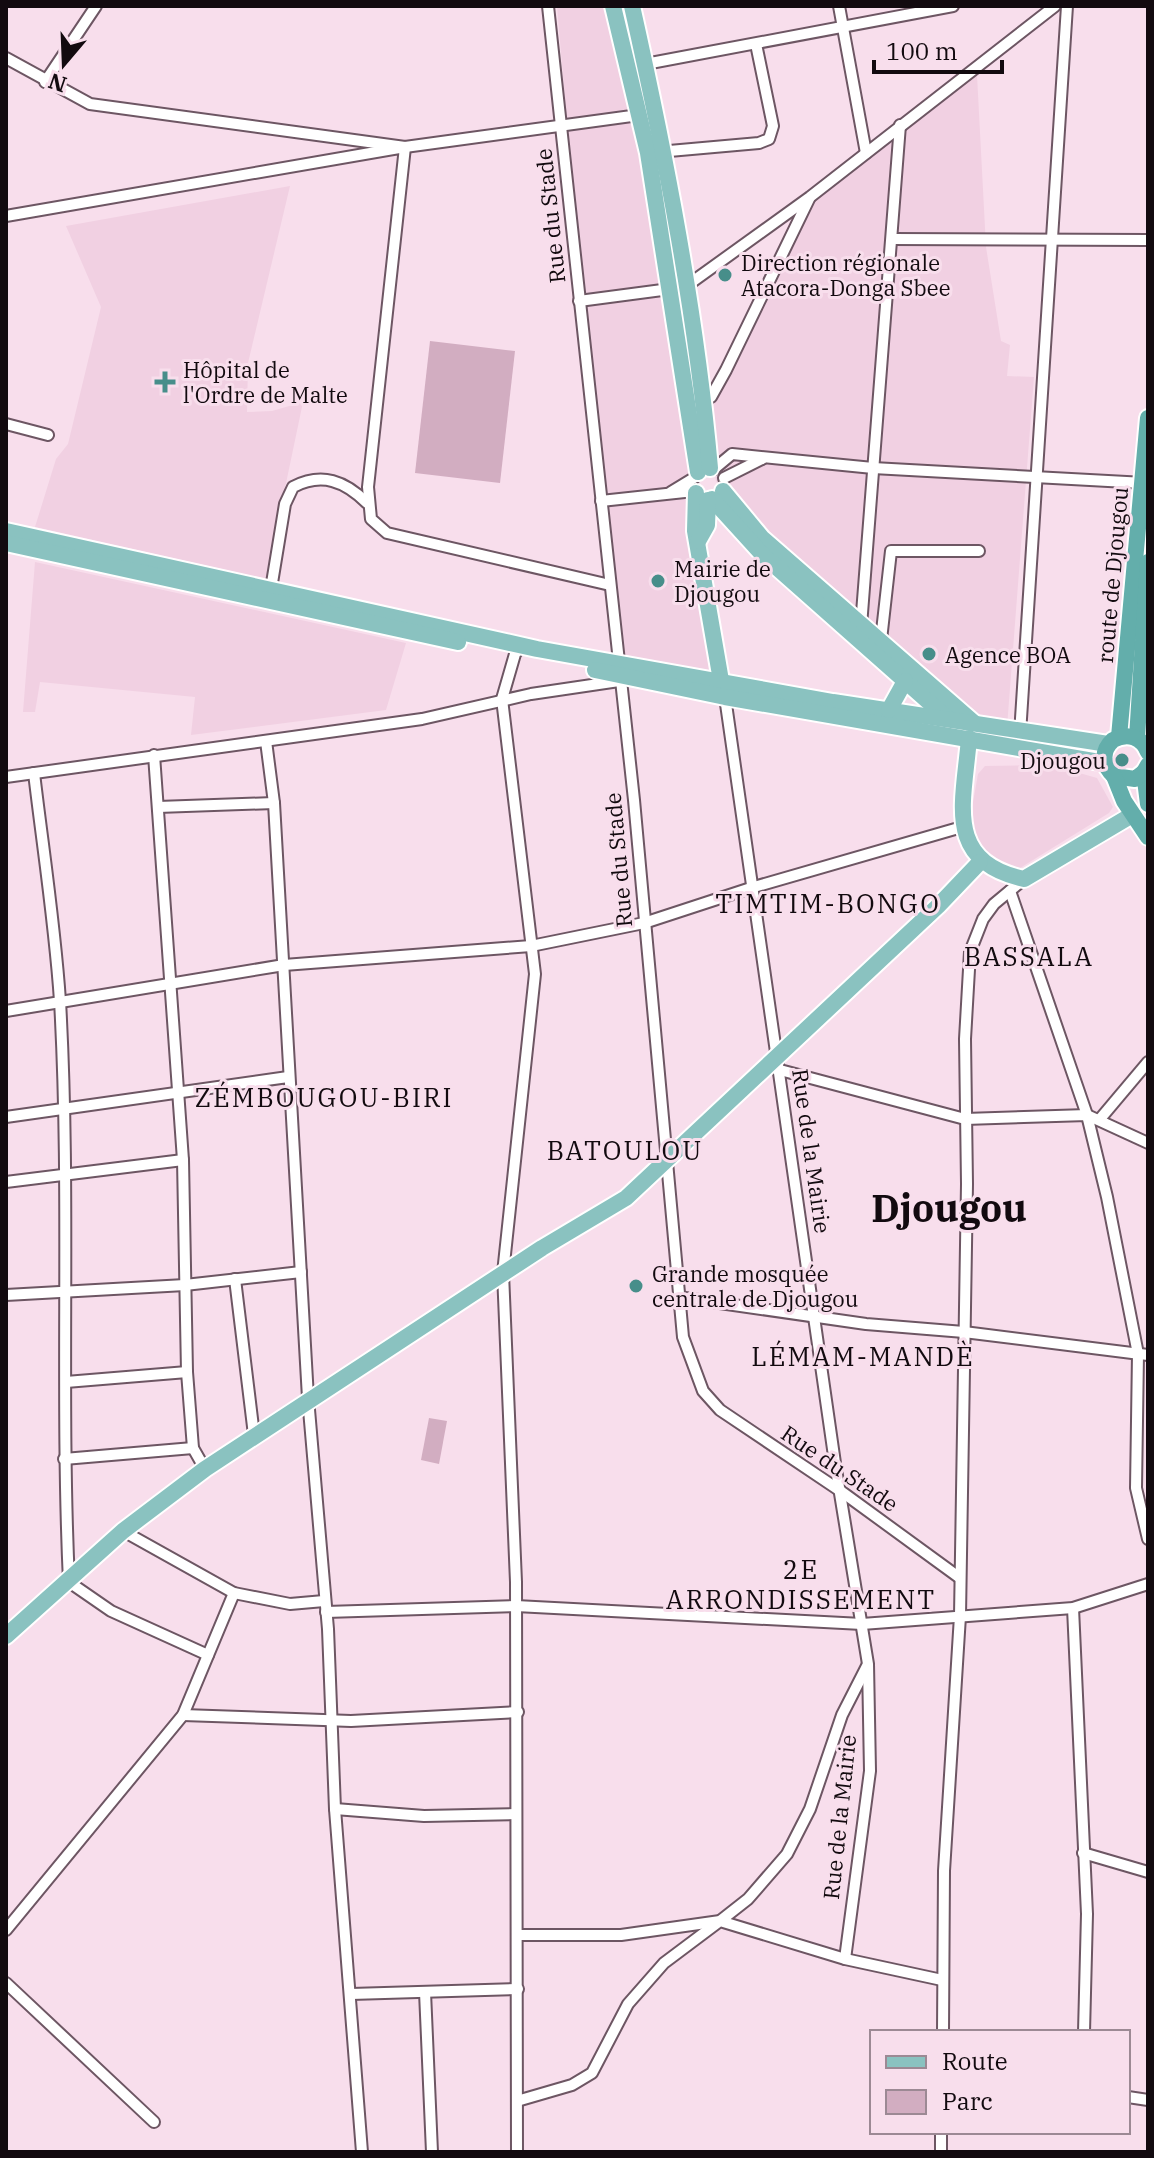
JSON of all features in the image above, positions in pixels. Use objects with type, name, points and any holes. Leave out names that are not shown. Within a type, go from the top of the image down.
[{"type":"highway","name":"route de Djougou","points":[[1109,770],[1145,483],[1148,418]]},
{"type":"highway","name":"route de Djougou","points":[[1137,738],[1148,562]]},
{"type":"highway","points":[[1114,740],[1137,738],[1148,752]]},
{"type":"highway","points":[[1109,770],[1135,779],[1147,767]]},
{"type":"highway","points":[[1147,767],[1148,804]]},
{"type":"highway","points":[[1109,770],[1132,815],[1148,837]]},
{"type":"main road","points":[[613,6],[639,115],[655,152]]},
{"type":"main road","points":[[632,6],[645,64],[655,152]]},
{"type":"main road","name":"Rue de la Mairie","points":[[655,152],[697,401],[707,484],[707,525],[698,541],[723,690]]},
{"type":"main road","points":[[707,484],[741,534],[859,632],[905,681],[948,719]]},
{"type":"main road","points":[[6,531],[271,589],[619,674],[1020,739],[1109,770]]},
{"type":"main road","points":[[6,543],[518,650]]},
{"type":"main road","points":[[859,632],[881,640],[972,730]]},
{"type":"main road","points":[[889,710],[905,681]]},
{"type":"main road","points":[[723,690],[948,719],[972,730]]},
{"type":"main road","points":[[972,730],[962,827],[980,862],[1024,879],[1132,815]]},
{"type":"main road","points":[[1020,739],[1114,740]]},
{"type":"main road","points":[[6,1636],[123,1531],[205,1469],[308,1398],[626,1198],[778,1064],[980,862]]},
{"type":"street","points":[[45,82],[96,6]]},
{"type":"street","name":"Rue du Stade","points":[[548,6],[634,800],[683,1337],[703,1391],[730,1417],[842,1492],[960,1578]]},
{"type":"street","points":[[839,6],[866,153]]},
{"type":"street","points":[[626,67],[953,6]]},
{"type":"street","points":[[579,301],[678,288],[810,197],[1055,6]]},
{"type":"street","points":[[1020,739],[1067,6]]},
{"type":"street","points":[[655,152],[769,139],[773,126],[756,44]]},
{"type":"street","points":[[6,58],[90,104],[405,147]]},
{"type":"street","points":[[6,216],[405,147],[639,115]]},
{"type":"street","points":[[859,632],[900,125]]},
{"type":"street","points":[[405,147],[367,503],[375,525],[387,533],[610,585]]},
{"type":"street","points":[[697,401],[726,370],[810,197]]},
{"type":"street","points":[[892,239],[1148,240]]},
{"type":"street","points":[[6,424],[48,435]]},
{"type":"street","points":[[707,484],[732,454],[873,468],[1145,483]]},
{"type":"street","points":[[601,501],[707,484],[764,458]]},
{"type":"street","points":[[271,589],[285,504],[293,487],[318,479],[333,480],[345,484],[367,503]]},
{"type":"street","points":[[881,640],[891,551],[979,551]]},
{"type":"street","points":[[517,2152],[518,1712],[503,1273],[535,974],[502,699],[518,650]]},
{"type":"street","points":[[6,777],[422,719],[619,674]]},
{"type":"street","name":"Rue de la Mairie","points":[[723,690],[754,887],[835,1463],[868,1664],[870,1771],[845,1959]]},
{"type":"street","points":[[266,741],[274,803],[308,1398],[325,1606],[335,1809],[362,2152]]},
{"type":"street","points":[[154,755],[183,1160],[187,1372],[193,1448],[205,1469]]},
{"type":"street","points":[[34,773],[60,1001],[67,1292],[64,1459],[69,1582],[111,1611],[208,1655]]},
{"type":"street","points":[[158,807],[274,803]]},
{"type":"street","points":[[6,1011],[284,965],[531,946],[644,923],[754,887],[962,827]]},
{"type":"street","points":[[943,2030],[944,1871],[960,1616],[965,1119],[970,952],[983,919],[1024,879]]},
{"type":"street","points":[[1010,891],[1087,1115],[1143,1355],[1136,1488],[1148,1539]]},
{"type":"street","points":[[1100,1119],[1148,1062]]},
{"type":"street","points":[[778,1064],[965,1119],[1087,1115],[1148,1143]]},
{"type":"street","points":[[6,1117],[288,1077]]},
{"type":"street","points":[[6,1182],[183,1160]]},
{"type":"street","points":[[6,1295],[185,1285],[301,1272]]},
{"type":"street","points":[[235,1279],[254,1435]]},
{"type":"street","points":[[678,1297],[1143,1355]]},
{"type":"street","points":[[66,1382],[187,1372]]},
{"type":"street","points":[[64,1459],[193,1448]]},
{"type":"street","points":[[123,1531],[234,1593],[265,1602],[325,1606],[516,1606],[862,1624],[1073,1608],[1148,1584]]},
{"type":"street","points":[[6,1930],[183,1715],[234,1593]]},
{"type":"street","points":[[1073,1608],[1087,1914],[1084,2030]]},
{"type":"street","points":[[517,2101],[572,2085],[592,2073],[628,2004],[664,1963],[748,1899],[787,1854],[810,1809],[842,1715],[868,1664]]},
{"type":"street","points":[[183,1715],[331,1720],[518,1712]]},
{"type":"street","points":[[335,1809],[424,1816],[516,1814]]},
{"type":"street","points":[[1083,1853],[1148,1872]]},
{"type":"street","points":[[518,1935],[621,1935],[720,1921],[845,1959],[942,1980]]},
{"type":"street","points":[[6,1983],[154,2122]]},
{"type":"street","points":[[351,1994],[518,1989]]},
{"type":"street","points":[[425,1992],[432,2152]]},
{"type":"shaded area","points":[[557,6],[607,6],[673,300],[712,674],[625,661],[583,311]]},
{"type":"shaded area","points":[[977,75],[986,247],[1001,341],[1010,345],[1007,376],[1034,377],[1007,727],[978,722],[758,533],[716,481],[707,414],[812,199]]},
{"type":"shaded area","name":"Hôpital de l'Ordre de Malte","points":[[290,186],[248,363],[247,412],[272,411],[303,402],[266,579],[35,527],[56,459],[68,444],[101,307],[66,226]]},
{"type":"shaded area","points":[[35,562],[406,643],[386,710],[191,735],[195,697],[40,682],[35,712],[23,712]]},
{"type":"shaded area","points":[[1051,765],[1097,778],[1113,807],[1109,813],[1015,871],[987,859],[970,819],[978,774],[985,766]]},
{"type":"green space","points":[[430,341],[515,351],[500,483],[415,473]]},
{"type":"green space","points":[[429,1418],[447,1421],[439,1464],[421,1460]]},
{"type":"place","name":"Direction régionale Atacora-Donga Sbee","points":[[725,275]]},
{"type":"place","name":"Hôpital de l'Ordre de Malte","points":[[165,382]]},
{"type":"place","name":"Mairie de Djougou","points":[[658,581]]},
{"type":"place","name":"Agence BOA","points":[[929,654]]},
{"type":"place","name":"Djougou","points":[[1122,760]]},
{"type":"place","name":"Grande mosquée centrale de Djougou","points":[[636,1286]]},
{"type":"district","name":"TIMTIM-BONGO","points":[[828,903]]},
{"type":"district","name":"BASSALA","points":[[1029,956]]},
{"type":"district","name":"ZÉMBOUGOU-BIRI","points":[[324,1097]]},
{"type":"district","name":"BATOULOU","points":[[625,1150]]},
{"type":"district","name":"Djougou","points":[[949,1207]]},
{"type":"district","name":"LÉMAM-MANDÈ","points":[[863,1356]]},
{"type":"district","name":"2E ARRONDISSEMENT","points":[[801,1584]]}]
